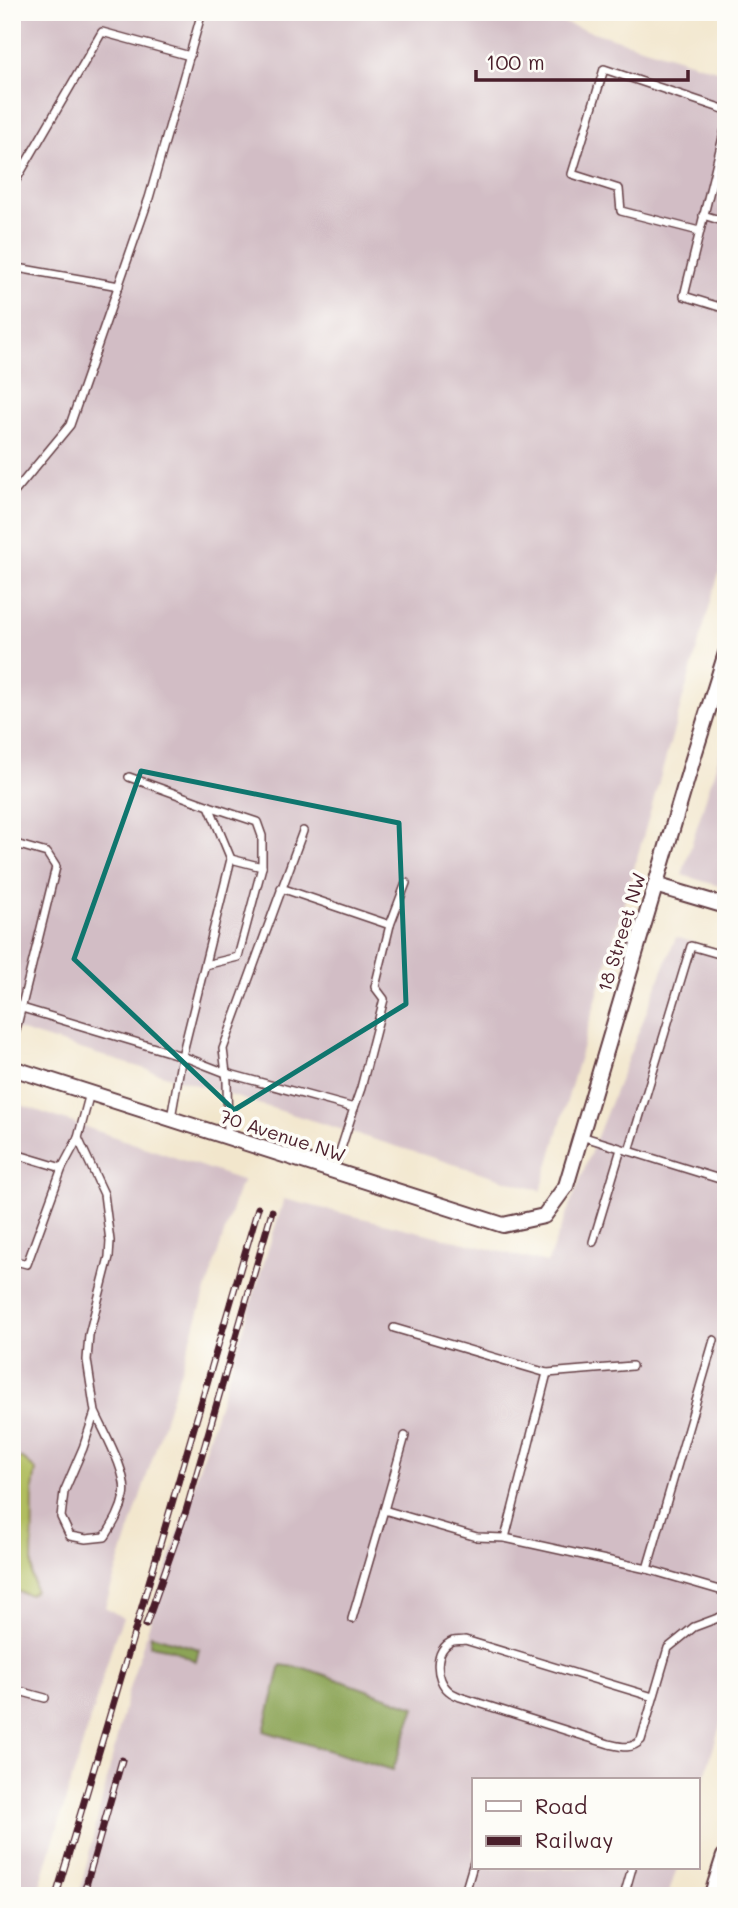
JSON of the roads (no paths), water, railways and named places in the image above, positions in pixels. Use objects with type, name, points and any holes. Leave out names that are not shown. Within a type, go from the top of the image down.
[{"type":"main road","points":[[719,1889],[726,1858]]},
{"type":"street","name":"18 Street NW","points":[[544,1216],[566,1186],[726,653]]},
{"type":"street","points":[[655,885],[726,906]]},
{"type":"street","name":"70 Avenue NW","points":[[12,1068],[502,1225],[544,1216]]},
{"type":"lane","points":[[12,495],[70,425],[149,198],[202,12]]},
{"type":"lane","points":[[12,187],[102,32],[190,56]]},
{"type":"lane","points":[[699,231],[621,211],[619,189],[572,174],[604,69],[726,110]]},
{"type":"lane","points":[[726,125],[684,296],[723,308],[726,298]]},
{"type":"lane","points":[[703,215],[726,222]]},
{"type":"lane","points":[[12,267],[119,286]]},
{"type":"lane","points":[[129,777],[257,822],[262,836],[262,867],[238,957],[205,965]]},
{"type":"lane","points":[[171,1119],[183,1056],[231,859],[209,806]]},
{"type":"lane","points":[[228,1137],[226,1073],[222,1049],[303,831]]},
{"type":"lane","points":[[12,843],[47,853],[56,867],[12,1046]]},
{"type":"lane","points":[[231,859],[262,867]]},
{"type":"lane","points":[[334,1171],[361,1088],[384,999],[375,987],[390,925],[406,883]]},
{"type":"lane","points":[[281,888],[390,925]]},
{"type":"lane","points":[[593,1242],[691,946],[726,956]]},
{"type":"lane","points":[[12,1005],[183,1056],[226,1073],[354,1108]]},
{"type":"lane","points":[[12,1260],[27,1264],[62,1168],[78,1138],[90,1093]]},
{"type":"lane","points":[[581,1136],[726,1181]]},
{"type":"lane","points":[[78,1138],[104,1194],[110,1241],[90,1326],[87,1360],[95,1412],[124,1476],[125,1493],[119,1513],[105,1537],[86,1539],[69,1536],[61,1517],[64,1492],[95,1412]]},
{"type":"lane","points":[[12,1153],[62,1168]]},
{"type":"lane","points":[[394,1328],[547,1373],[632,1366]]},
{"type":"lane","points":[[647,1569],[714,1340]]},
{"type":"lane","points":[[505,1538],[547,1373]]},
{"type":"lane","points":[[352,1619],[405,1436]]},
{"type":"lane","points":[[384,1510],[477,1537],[505,1538],[647,1569],[726,1592]]},
{"type":"lane","points":[[653,1697],[465,1640],[452,1641],[444,1648],[439,1659],[440,1677],[448,1690],[460,1697],[626,1748],[635,1746],[641,1740],[668,1648],[694,1627],[726,1615]]},
{"type":"lane","points":[[12,1689],[46,1698]]},
{"type":"lane","points":[[464,1896],[472,1869]]},
{"type":"lane","points":[[624,1896],[631,1870]]},
{"type":"railway","points":[[56,1896],[258,1208]]},
{"type":"railway","points":[[146,1625],[186,1511],[272,1211]]},
{"type":"railway","points":[[83,1896],[122,1760]]}]
